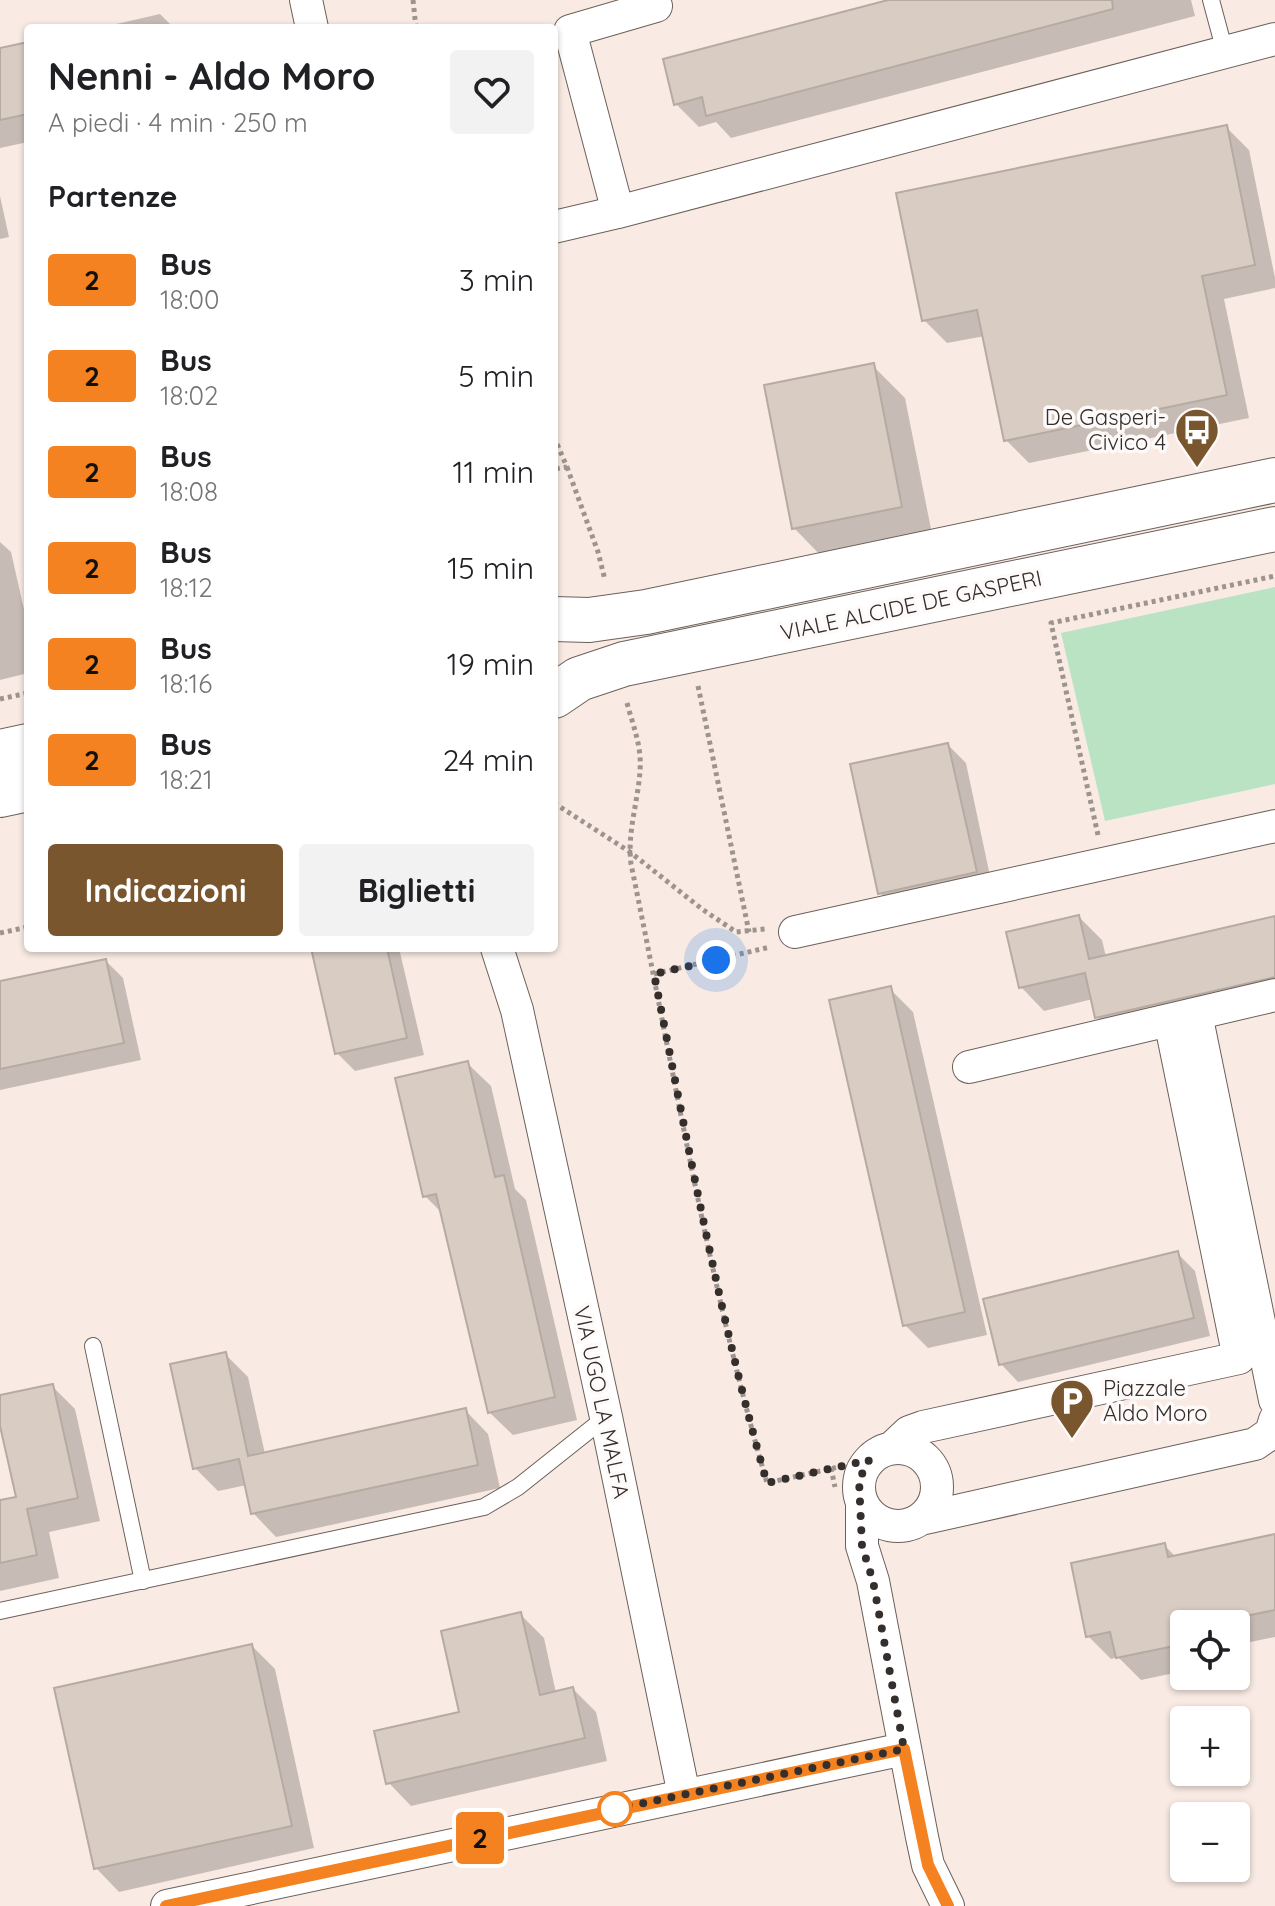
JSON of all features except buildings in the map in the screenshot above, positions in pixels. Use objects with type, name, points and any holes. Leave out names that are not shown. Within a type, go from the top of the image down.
[{"type":"street","points":[[306,0],[311,24]]},
{"type":"street","points":[[618,212],[570,31],[663,2]]},
{"type":"street","points":[[558,226],[1275,39]]},
{"type":"street","points":[[558,619],[612,618],[1275,480]]},
{"type":"street","name":"VIALE ALCIDE DE GASPERI","points":[[558,693],[579,679],[624,664],[1275,529]]},
{"type":"street","points":[[0,752],[24,747]]},
{"type":"street","points":[[0,795],[24,790]]},
{"type":"street","points":[[795,932],[1275,826]]},
{"type":"street","name":"VIA UGO LA MALFA","points":[[498,952],[517,1010],[684,1795]]},
{"type":"street","name":"VIA UGO LA MALFA","points":[[512,952],[517,1010]]},
{"type":"street","points":[[969,1067],[1275,995]]},
{"type":"street","points":[[1183,1017],[1239,1358]]},
{"type":"street","points":[[1183,1017],[1275,1397]]},
{"type":"street","points":[[948,1906],[928,1865],[873,1581],[862,1546],[859,1480],[881,1454],[909,1432],[923,1427],[1239,1358],[1258,1366],[1268,1378],[1275,1397]]},
{"type":"street","points":[[862,1503],[877,1520],[910,1522],[1255,1444],[1271,1433],[1275,1420]]},
{"type":"street","points":[[873,1581],[882,1546],[934,1500],[936,1478],[924,1458],[915,1452],[881,1454]]},
{"type":"street","points":[[167,1906],[904,1749]]},
{"type":"lane","points":[[1211,0],[1225,52]]},
{"type":"lane","points":[[93,1346],[143,1581]]},
{"type":"lane","points":[[0,1611],[484,1507],[518,1487],[606,1417]]},
{"type":"path","points":[[413,0],[416,24]]},
{"type":"path","points":[[558,446],[598,552],[612,618]]},
{"type":"path","points":[[558,468],[567,467]]},
{"type":"path","points":[[1104,863],[1051,623],[1275,576]]},
{"type":"path","points":[[691,650],[749,932]]},
{"type":"path","points":[[624,664],[628,706],[640,747],[630,852],[715,1276],[744,1404],[767,1483],[881,1454]]},
{"type":"path","points":[[0,699],[24,694]]},
{"type":"path","points":[[558,806],[630,852],[736,932],[776,927],[795,932],[791,939],[778,945],[654,974]]},
{"type":"path","points":[[0,933],[24,928]]},
{"type":"green space","points":[[1275,587],[1275,784],[1105,821],[1061,633]]},
{"type":"bus line","name":"2","points":[[166,1906],[904,1749],[928,1865],[948,1906]]},
{"type":"place","name":"De Gasperi- Civico 4","points":[[1197,469]]},
{"type":"place","name":"Piazzale Aldo Moro","points":[[1072,1440]]},
{"type":"route","points":[[615,1809],[904,1749],[873,1581],[862,1546],[859,1480],[869,1460],[767,1483],[744,1404],[654,974],[716,960]]}]
